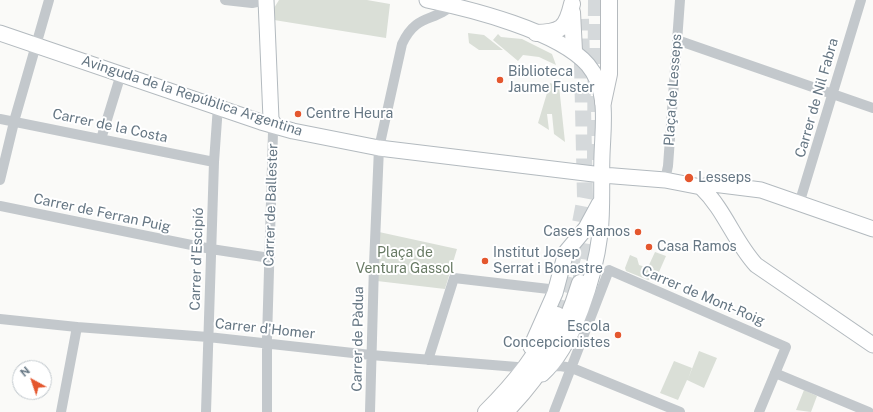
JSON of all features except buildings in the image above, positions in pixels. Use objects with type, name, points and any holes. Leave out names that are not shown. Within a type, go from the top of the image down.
[{"type":"main road","name":"Carrer de Ballester","points":[[266,0],[272,119],[275,126]]},
{"type":"main road","points":[[427,0],[454,3],[536,33],[574,52],[592,71],[598,82],[603,102]]},
{"type":"main road","points":[[486,412],[531,372],[560,354],[573,328],[586,294],[600,233],[603,102],[609,74],[609,0]]},
{"type":"main road","points":[[536,33],[555,31],[564,26],[575,1]]},
{"type":"main road","points":[[574,52],[575,1]]},
{"type":"main road","points":[[575,1],[582,19]]},
{"type":"main road","name":"Avinguda de la República Argentina","points":[[0,33],[275,126],[379,148],[602,175]]},
{"type":"main road","points":[[602,175],[664,180],[701,187],[713,184],[742,186],[761,190],[873,229]]},
{"type":"main road","points":[[701,187],[716,202],[746,254],[756,265],[873,345]]},
{"type":"main road","points":[[531,372],[538,334],[555,293],[563,261],[569,248],[586,228],[602,198]]},
{"type":"main road","points":[[569,248],[583,247],[595,258]]},
{"type":"main road","points":[[505,412],[531,372],[565,325],[580,283]]},
{"type":"main road","points":[[531,372],[557,315]]},
{"type":"street","points":[[0,180],[49,0]]},
{"type":"street","points":[[225,0],[252,3],[266,0]]},
{"type":"street","name":"Plaça de Lesseps","points":[[664,180],[668,166],[680,0]]},
{"type":"street","name":"Carrer de Nil Fabra","points":[[799,204],[861,0]]},
{"type":"street","name":"Carrer de Pàdua","points":[[370,412],[379,148],[402,44],[407,34],[419,22],[454,3]]},
{"type":"street","points":[[677,40],[873,108]]},
{"type":"street","points":[[101,139],[121,74]]},
{"type":"street","name":"Carrer d'Escipió","points":[[206,412],[214,162],[218,106]]},
{"type":"street","name":"Carrer de la Costa","points":[[0,118],[214,162]]},
{"type":"street","name":"Carrer de Ballester","points":[[267,412],[266,343],[273,132],[275,126]]},
{"type":"street","name":"Carrer de Ferran Puig","points":[[0,206],[211,249],[270,258]]},
{"type":"street","name":"Carrer de Mont-Roig","points":[[572,368],[609,270],[786,347],[775,373]]},
{"type":"street","points":[[428,360],[454,278],[550,289],[555,293]]},
{"type":"street","name":"Carrer d'Homer","points":[[0,319],[77,327],[208,336],[531,372],[560,366],[572,368],[680,412]]},
{"type":"street","points":[[61,412],[77,327]]},
{"type":"street","points":[[554,412],[572,368]]},
{"type":"street","points":[[759,412],[775,373],[851,409],[869,412]]},
{"type":"green space","points":[[279,0],[367,0],[390,4],[386,38],[274,20],[274,8]]},
{"type":"green space","points":[[468,33],[484,35],[503,50],[479,50],[469,43]]},
{"type":"green space","points":[[498,34],[501,37],[522,39],[552,54],[556,65],[539,57],[523,55],[518,61],[493,40]]},
{"type":"green space","points":[[550,83],[559,86],[565,142],[554,134],[552,114],[547,114],[549,130],[538,123]]},
{"type":"green space","name":"Plaça de Ventura Gassol","points":[[379,232],[457,249],[445,289],[377,281]]},
{"type":"green space","points":[[655,252],[666,256],[659,272],[656,271],[652,279],[648,280],[626,271],[625,268],[630,255],[637,258],[639,265],[645,267],[649,265]]},
{"type":"green space","points":[[699,351],[717,358],[704,388],[687,380],[678,400],[660,393],[674,361],[692,368],[688,379]]},
{"type":"green space","points":[[804,390],[817,396],[811,412],[796,410]]},
{"type":"tunnel","points":[[595,160],[596,0]]},
{"type":"tunnel","points":[[557,315],[574,254],[585,197],[581,19]]},
{"type":"tunnel","points":[[580,283],[587,243]]},
{"type":"place","name":"Biblioteca Jaume Fuster","points":[[500,80]]},
{"type":"place","name":"Centre Heura","points":[[298,114]]},
{"type":"place","name":"Lesseps","points":[[689,178]]},
{"type":"place","name":"Cases Ramos","points":[[638,232]]},
{"type":"place","name":"Casa Ramos","points":[[649,247]]},
{"type":"place","name":"Institut Josep Serrat i Bonastre","points":[[485,261]]},
{"type":"place","name":"Escola Concepcionistes","points":[[618,335]]}]
